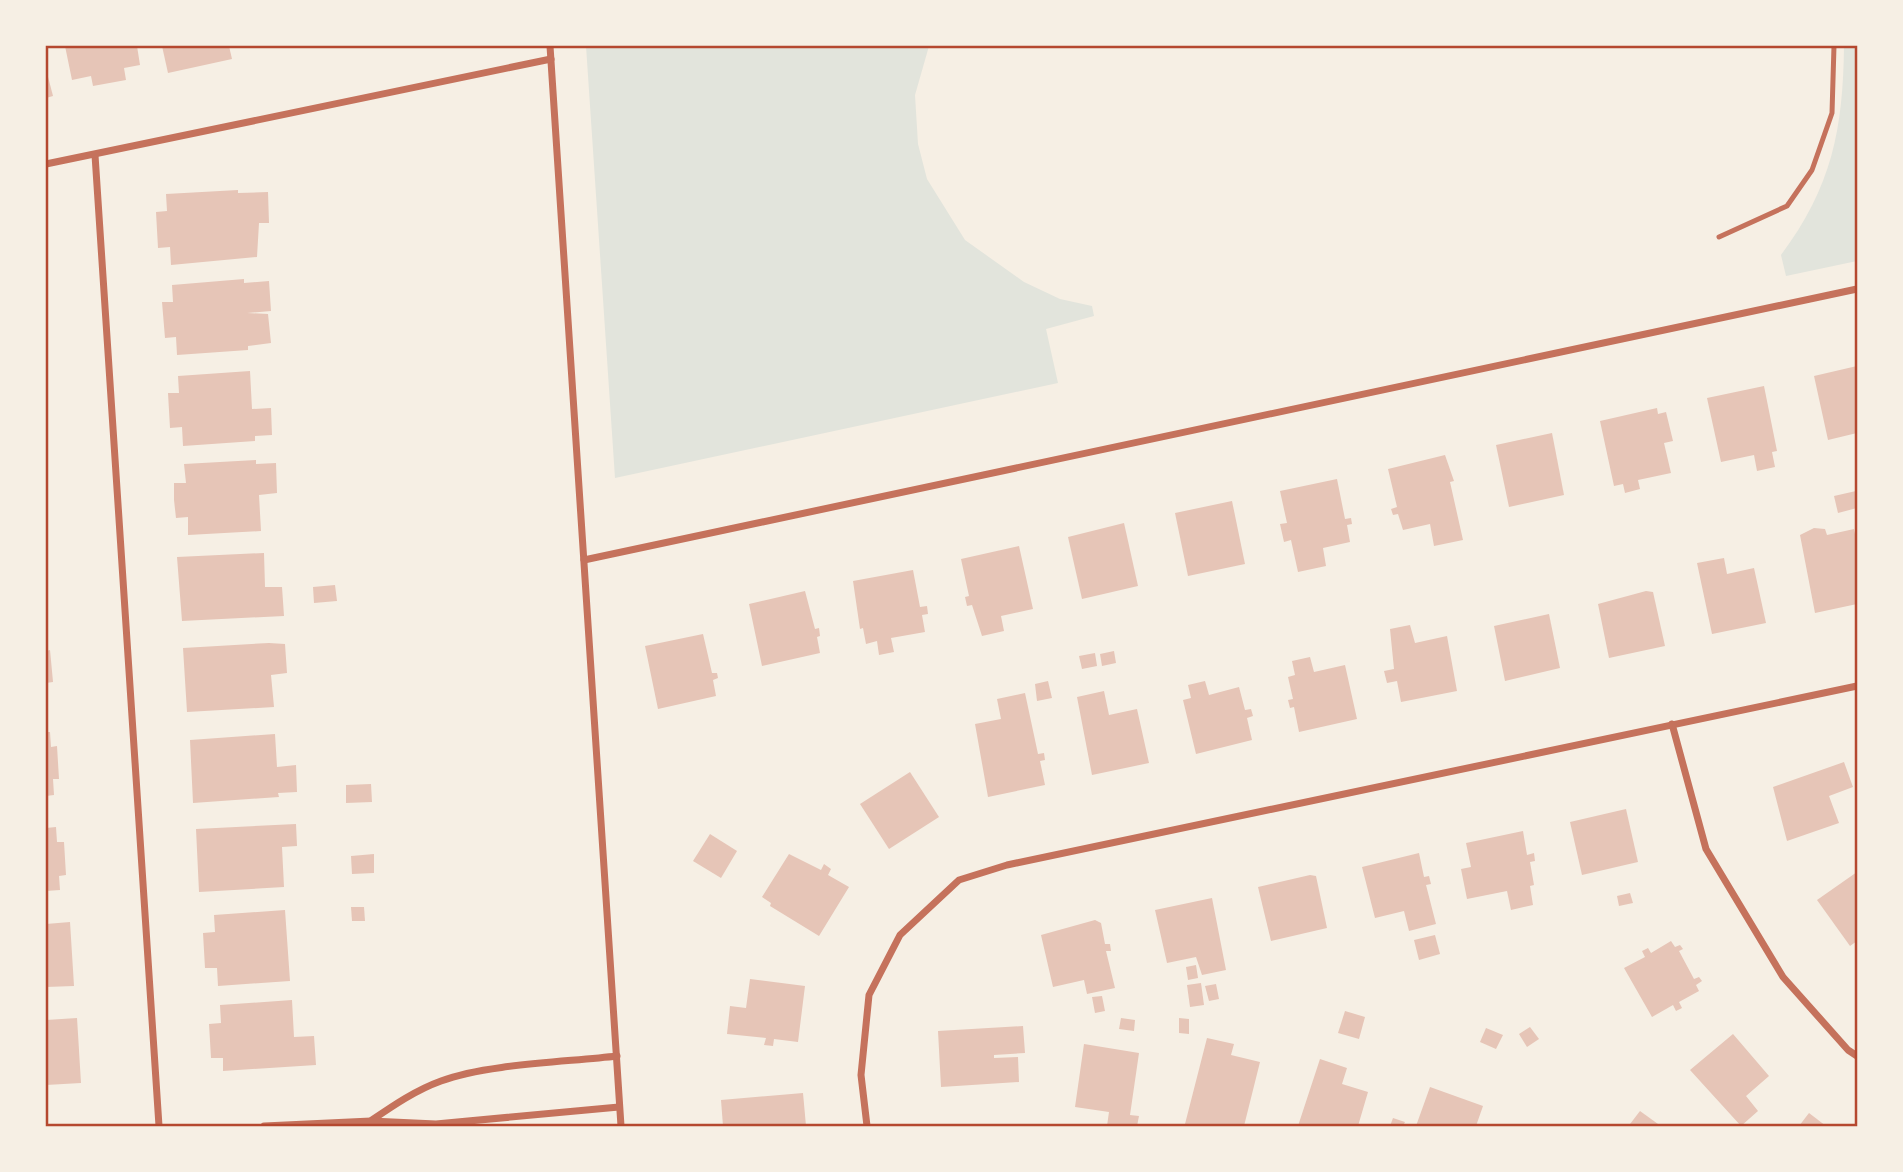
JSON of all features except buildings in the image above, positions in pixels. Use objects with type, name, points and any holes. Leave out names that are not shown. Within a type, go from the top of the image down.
[{"type":"street","points":[[551,46],[621,1126]]},
{"type":"street","points":[[46,164],[551,59]]},
{"type":"street","points":[[95,155],[159,1126]]},
{"type":"street","points":[[584,560],[1857,289]]},
{"type":"street","points":[[867,1126],[861,1075],[869,995],[900,935],[959,880],[1007,866],[1857,687]]},
{"type":"street","points":[[1672,724],[1706,849],[1783,977],[1847,1050],[1857,1056]]},
{"type":"street","points":[[371,1121],[404,1098],[443,1080],[480,1072],[617,1056]]},
{"type":"street","points":[[264,1126],[371,1121],[436,1124],[619,1107]]},
{"type":"lane","points":[[1719,237],[1787,206],[1812,170],[1832,113],[1834,46]]},
{"type":"shaded area","points":[[586,46],[929,46],[915,95],[918,144],[927,179],[965,240],[1024,282],[1060,299],[1092,306],[1094,316],[1046,329],[1058,383],[615,478]]},
{"type":"shaded area","points":[[1844,46],[1857,46],[1857,261],[1786,276],[1781,255],[1812,205],[1831,156],[1841,104]]}]
